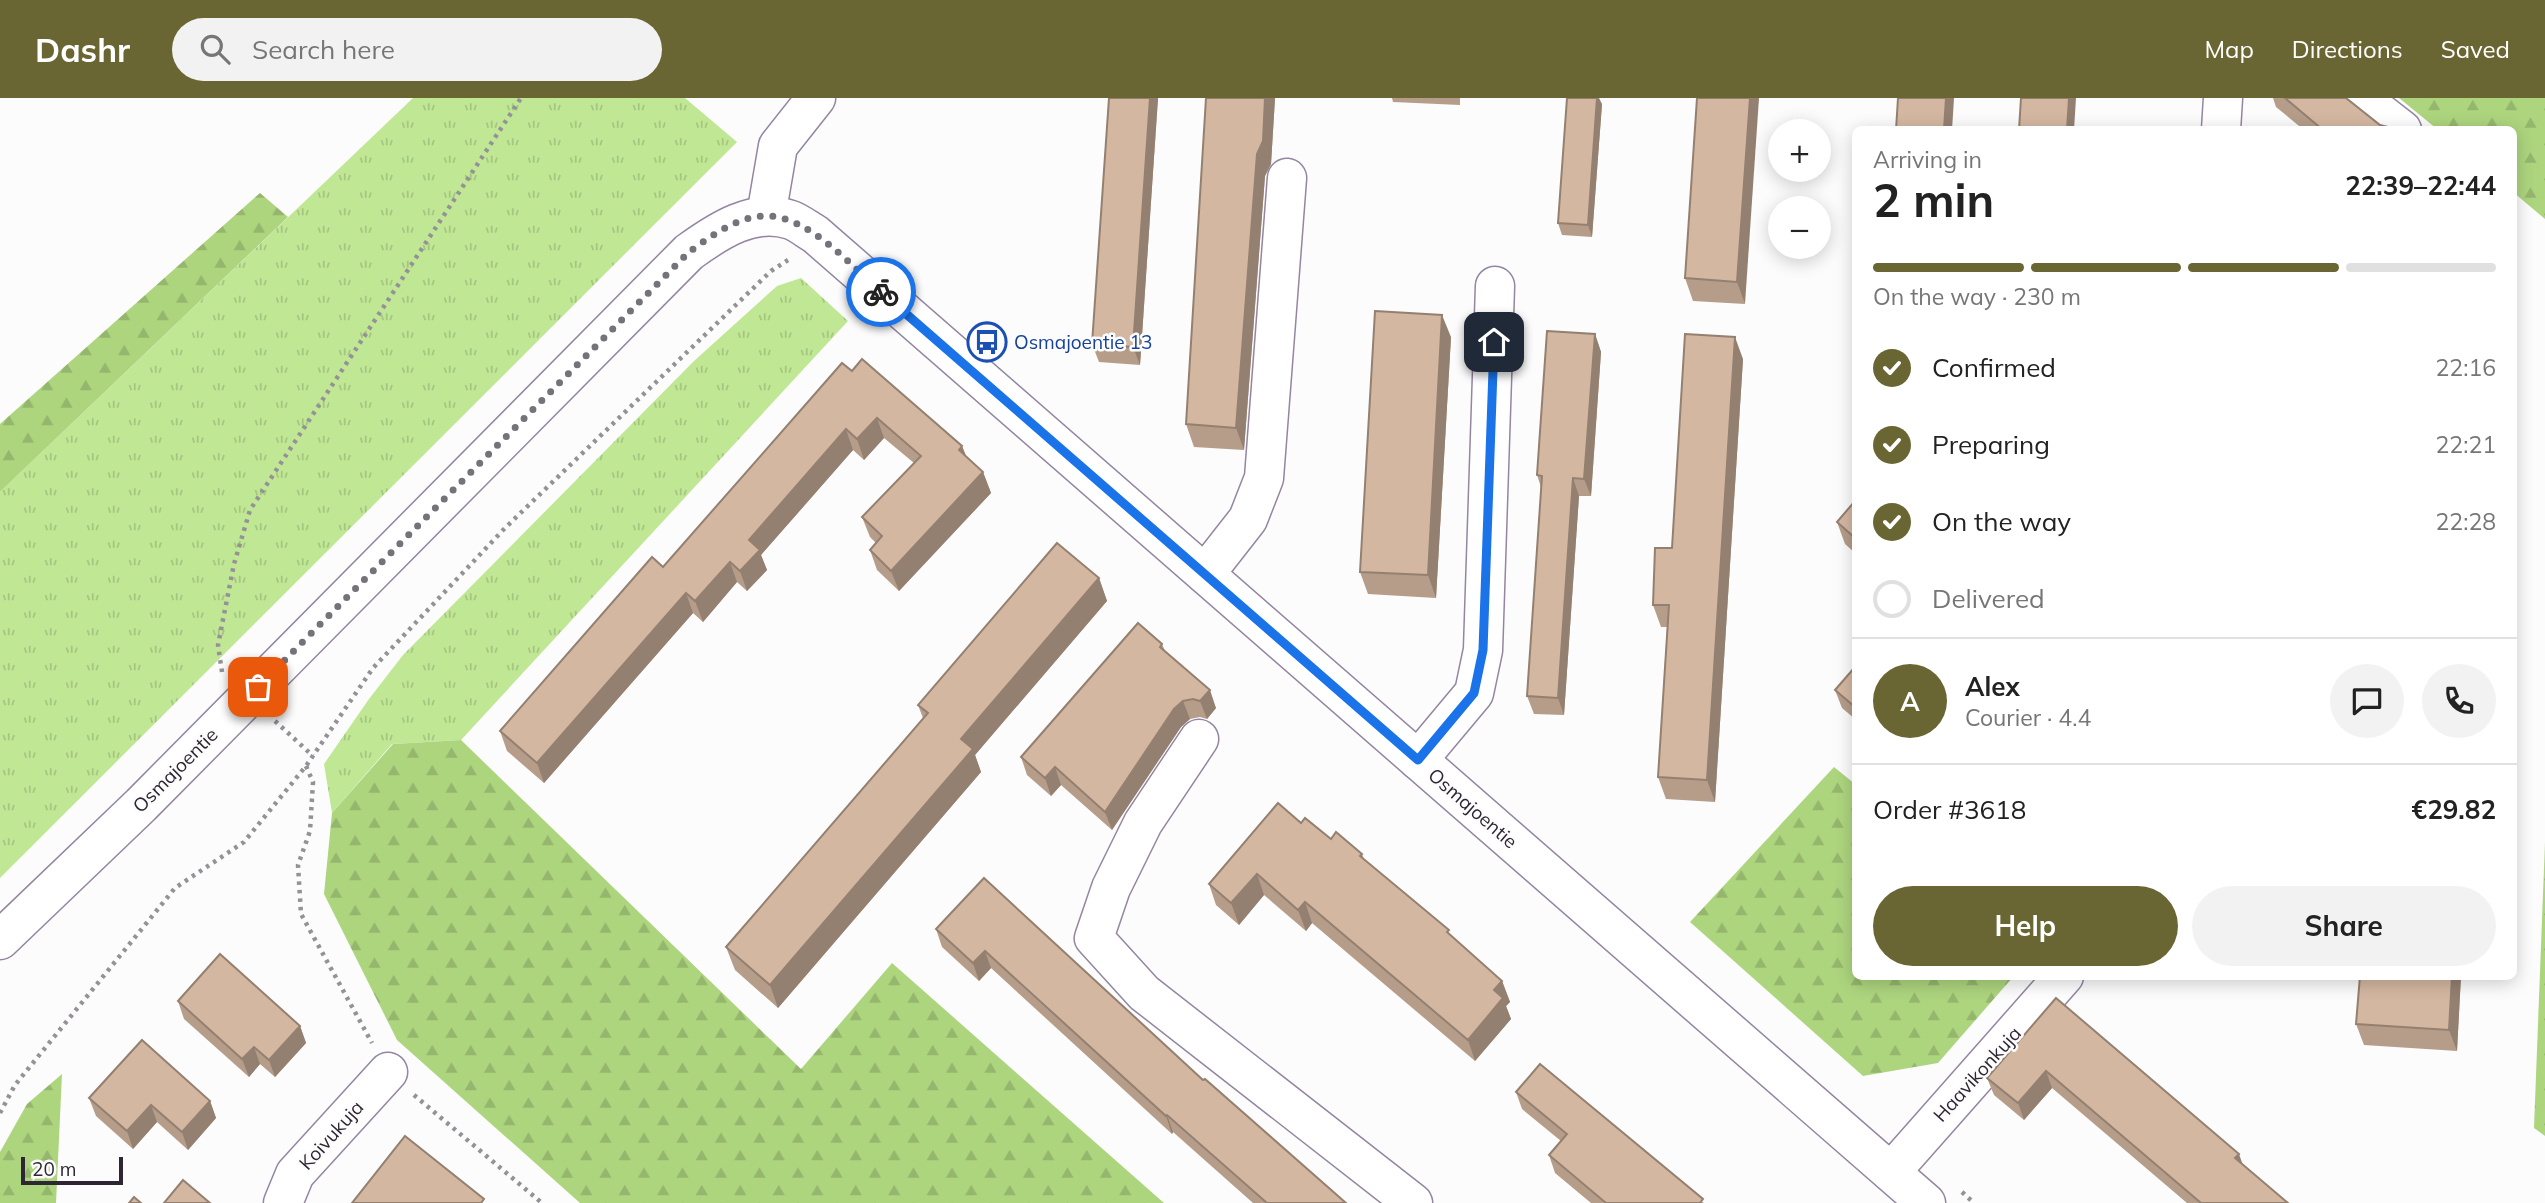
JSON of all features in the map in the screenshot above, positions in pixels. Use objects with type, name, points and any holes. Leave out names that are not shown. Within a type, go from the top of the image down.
[{"type":"street","points":[[766,216],[778,146],[816,98]]},
{"type":"street","points":[[2221,126],[2223,98]]},
{"type":"street","points":[[2361,98],[2397,126]]},
{"type":"street","points":[[1205,574],[1248,519],[1264,478],[1287,178]]},
{"type":"street","name":"Osmajoentie","points":[[0,940],[141,805],[689,252],[717,232],[766,216],[792,220],[815,234],[1927,1203]]},
{"type":"street","points":[[1418,760],[1474,693],[1483,650],[1496,286]]},
{"type":"street","points":[[1199,739],[1143,823],[1111,888],[1094,938],[1144,993],[1413,1203]]},
{"type":"street","name":"Haavikonkuja","points":[[1891,1172],[2060,980]]},
{"type":"street","name":"Koivukuja","points":[[283,1203],[295,1174],[388,1072]]},
{"type":"path","points":[[222,673],[218,645],[234,564],[250,510],[521,98]]},
{"type":"path","points":[[0,1114],[15,1086],[176,888],[244,842],[306,766],[373,668],[505,528],[771,271],[781,265]]},
{"type":"path","points":[[272,718],[313,756]]},
{"type":"path","points":[[306,766],[313,782],[310,831],[298,865],[301,914],[388,1072],[542,1203]]},
{"type":"green space","points":[[413,98],[685,98],[737,142],[0,878],[0,492]]},
{"type":"green space","points":[[2399,98],[2545,98],[2545,219],[2517,195],[2517,126],[2433,126]]},
{"type":"green space","points":[[260,193],[288,217],[0,492],[0,424]]},
{"type":"green space","points":[[801,278],[848,321],[461,740],[392,744],[332,813],[324,764],[403,655],[694,361],[777,286]]},
{"type":"green space","points":[[461,740],[801,1069],[892,963],[1164,1203],[580,1203],[397,1040],[324,894],[332,813],[393,744]]},
{"type":"green space","points":[[1834,767],[1852,782],[1852,980],[2010,980],[1938,1063],[1863,1076],[1690,922]]},
{"type":"green space","points":[[2545,842],[2545,1136],[2534,1128]]},
{"type":"green space","points":[[62,1074],[56,1203],[0,1203],[0,1152],[27,1104]]},
{"type":"building","points":[[1109,98],[1150,98],[1133,347],[1092,344]]},
{"type":"building","points":[[1206,98],[1265,98],[1263,141],[1257,154],[1236,428],[1186,424]]},
{"type":"building","points":[[1567,98],[1597,98],[1588,225],[1558,223]]},
{"type":"building","points":[[1697,98],[1750,98],[1737,282],[1685,278]]},
{"type":"building","points":[[1898,98],[1946,98],[1944,126],[1896,126]]},
{"type":"building","points":[[2021,98],[2069,98],[2067,126],[2019,126]]},
{"type":"building","points":[[2285,98],[2346,98],[2384,126],[2318,126]]},
{"type":"building","points":[[1375,311],[1442,315],[1428,575],[1360,572]]},
{"type":"building","points":[[1547,331],[1595,334],[1584,479],[1573,478],[1558,698],[1527,696],[1542,476],[1537,475]]},
{"type":"building","points":[[1685,334],[1735,337],[1707,780],[1658,777],[1669,605],[1653,605],[1655,548],[1672,548]]},
{"type":"building","points":[[862,359],[962,446],[959,450],[983,472],[891,571],[870,550],[882,536],[862,517],[921,456],[877,418],[857,439],[846,429],[749,540],[760,550],[740,571],[730,562],[695,601],[686,593],[537,763],[500,731],[652,557],[663,567],[842,363],[852,371]]},
{"type":"building","points":[[1852,504],[1852,535],[1837,522]]},
{"type":"building","points":[[1057,543],[1099,578],[961,739],[973,749],[770,985],[726,947],[928,713],[918,705]]},
{"type":"building","points":[[1138,623],[1162,644],[1160,647],[1210,690],[1200,701],[1183,701],[1174,709],[1105,812],[1055,767],[1045,778],[1021,757]]},
{"type":"building","points":[[1852,670],[1852,704],[1835,690]]},
{"type":"building","points":[[1278,803],[1301,823],[1305,818],[1331,839],[1336,832],[1362,854],[1360,856],[1449,930],[1447,932],[1502,981],[1494,990],[1503,998],[1468,1040],[1305,902],[1298,910],[1257,874],[1231,903],[1209,884]]},
{"type":"building","points":[[984,878],[1203,1080],[1346,1203],[1267,1203],[1166,1116],[985,951],[973,963],[936,929]]},
{"type":"building","points":[[220,954],[300,1026],[269,1060],[254,1047],[242,1059],[178,1001]]},
{"type":"building","points":[[2360,980],[2452,980],[2449,1030],[2356,1024]]},
{"type":"building","points":[[2056,998],[2239,1154],[2235,1158],[2288,1203],[2201,1203],[2046,1071],[2018,1103],[1987,1078]]},
{"type":"building","points":[[142,1040],[210,1101],[182,1132],[151,1105],[127,1131],[89,1098]]},
{"type":"building","points":[[1540,1064],[1703,1199],[1700,1203],[1606,1203],[1549,1155],[1567,1134],[1516,1092]]},
{"type":"building","points":[[405,1136],[484,1199],[481,1203],[352,1203]]},
{"type":"building","points":[[183,1180],[210,1203],[164,1203]]},
{"type":"building","points":[[134,1197],[141,1203],[129,1203]]},
{"type":"way so far","points":[[258,687],[689,252],[717,232],[766,216],[792,220],[815,234],[881,292]]},
{"type":"place","name":"Osmajoentie 13","points":[[987,342]]},
{"type":"route","points":[[881,292],[1418,760],[1474,693],[1483,650],[1494,342]]}]
